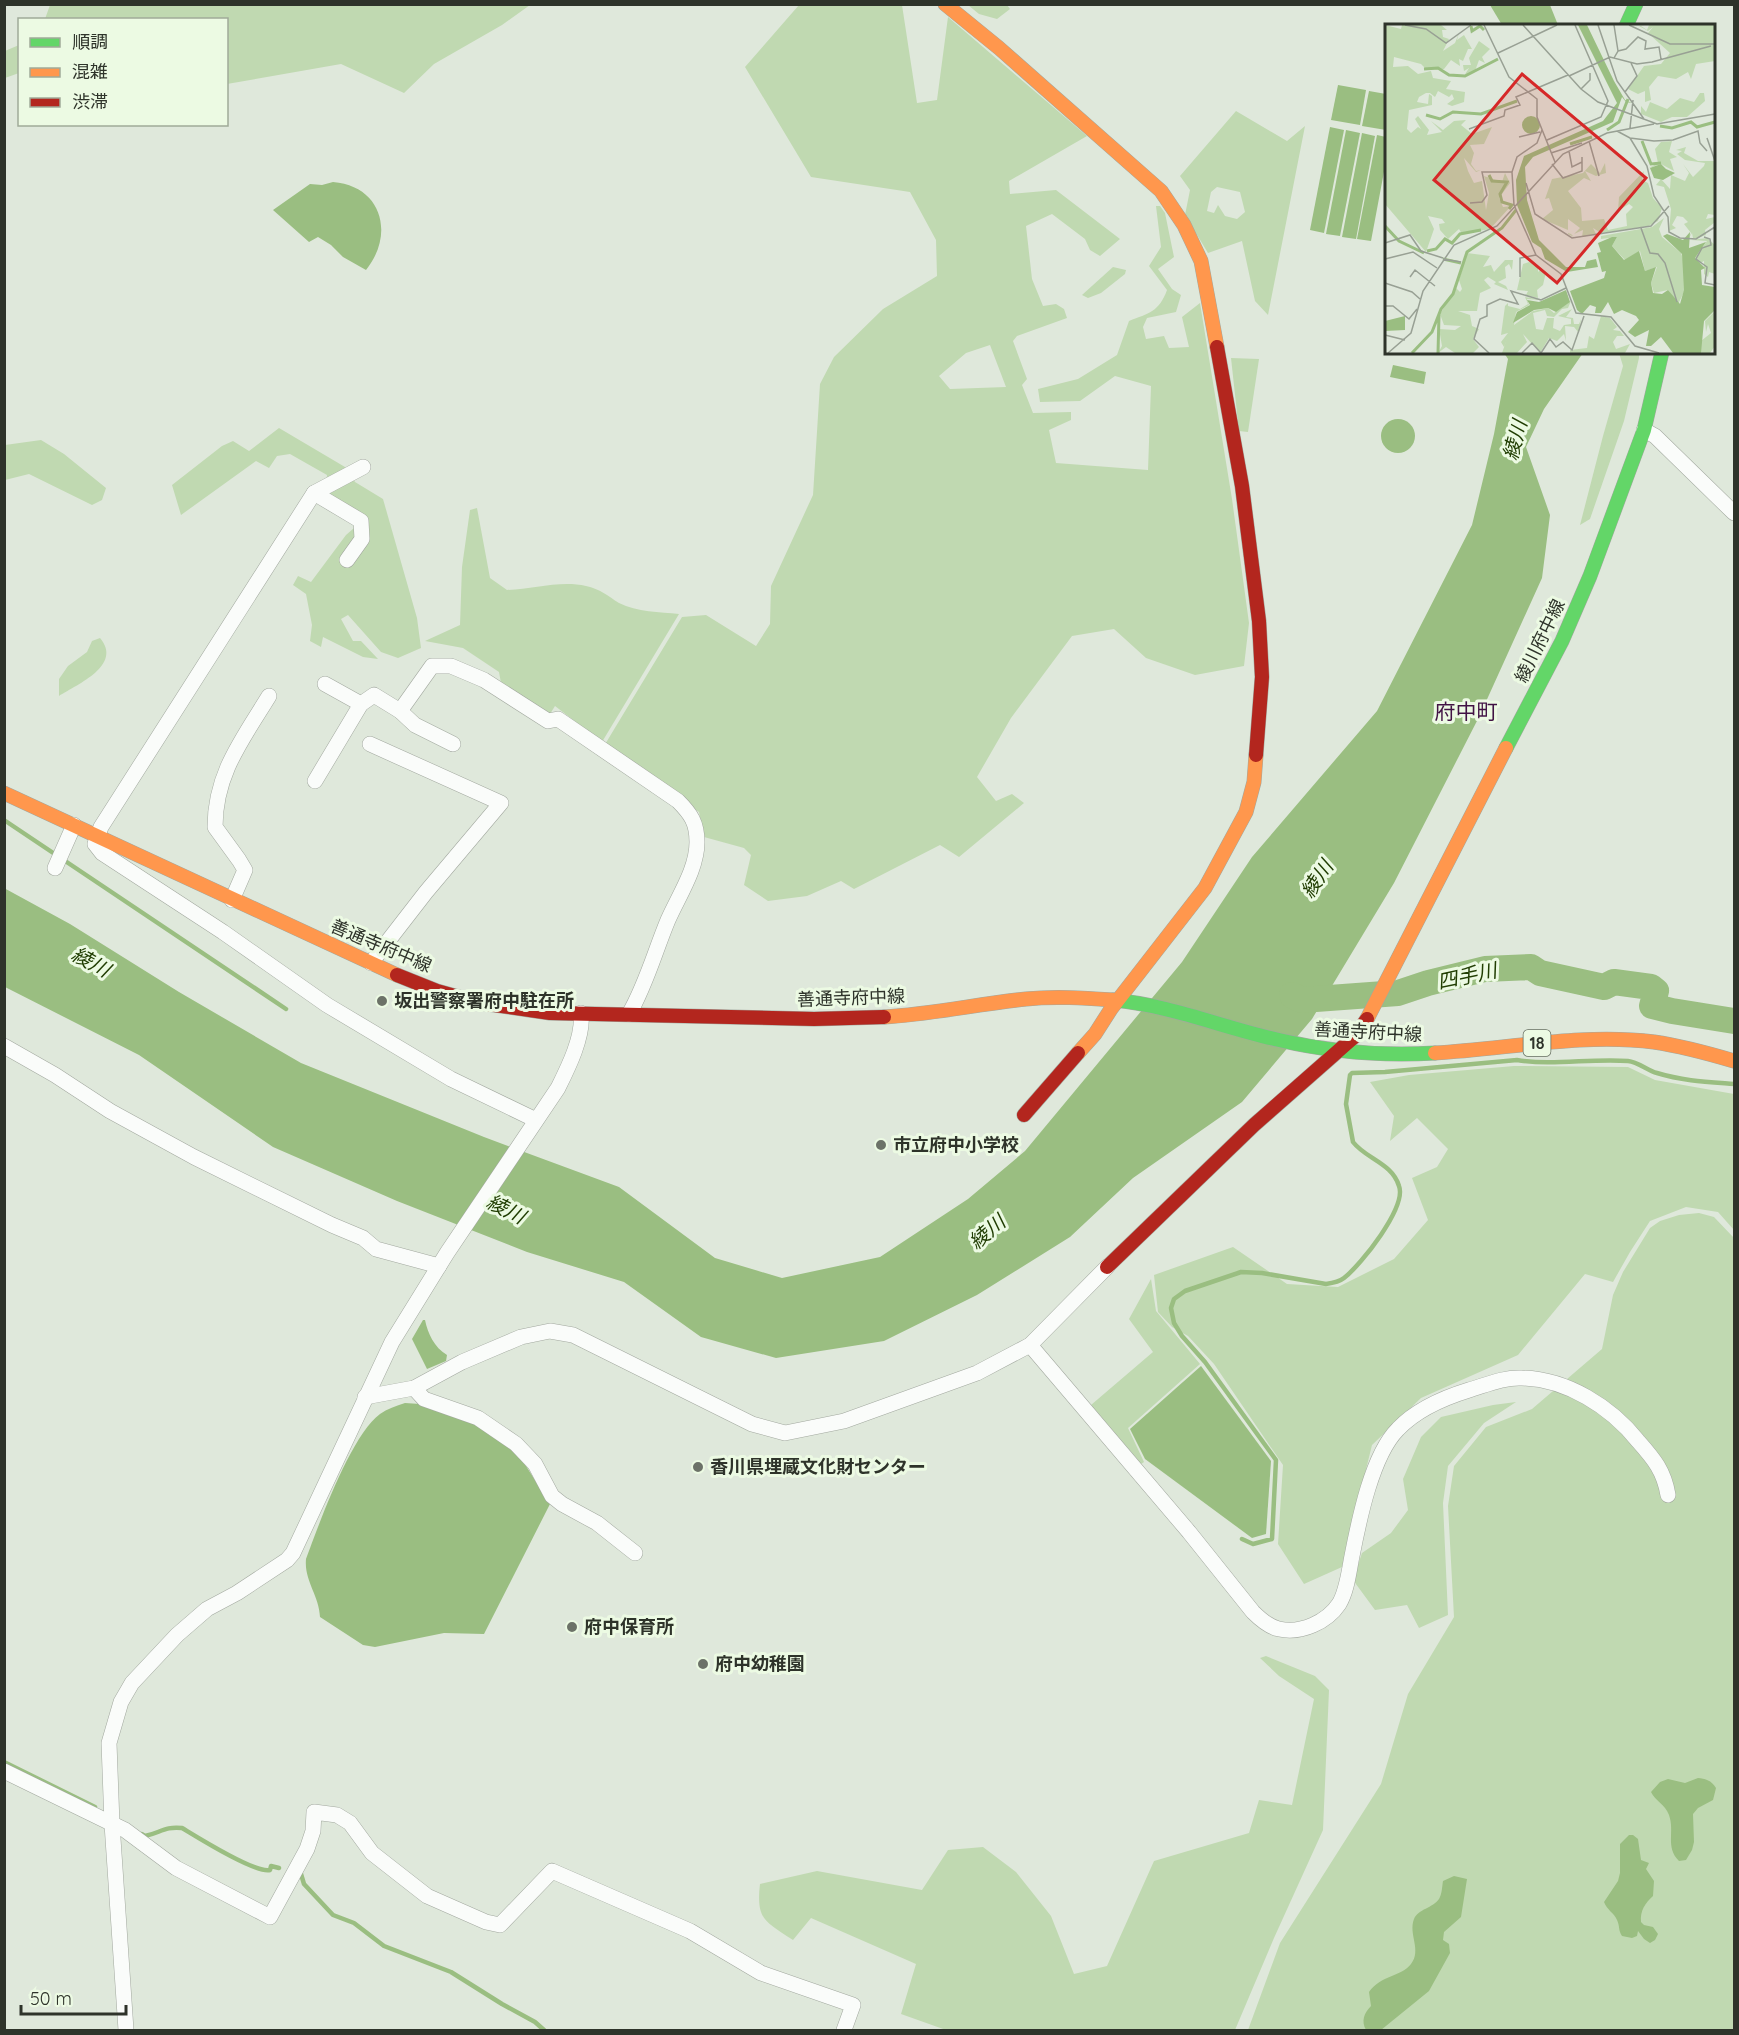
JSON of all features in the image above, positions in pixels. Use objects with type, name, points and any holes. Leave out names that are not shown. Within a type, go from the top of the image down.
[{"type":"main road","points":[[945,4],[999,48],[1161,191],[1184,225],[1201,261],[1242,486],[1259,621],[1262,677],[1254,782],[1246,812],[1205,888],[1118,1000],[1095,1034],[1024,1116]]},
{"type":"main road","points":[[1627,24],[1635,4]]},
{"type":"main road","name":"綾川府中線","points":[[1107,1267],[1254,1125],[1354,1037],[1377,1003],[1562,641],[1590,576],[1644,430],[1656,387],[1662,354]]},
{"type":"main road","name":"善通寺府中線","points":[[4,793],[97,834],[232,900],[371,963],[449,994],[480,1003],[555,1013],[851,1019],[902,1016],[1025,999],[1093,998],[1118,1000],[1306,1046],[1338,1051],[1417,1054],[1601,1039],[1674,1045],[1734,1061]]},
{"type":"street","points":[[1644,430],[1655,436],[1734,513]]},
{"type":"street","points":[[363,467],[314,493],[97,834],[95,844],[102,853],[223,932],[327,1005],[442,1074],[535,1123]]},
{"type":"street","points":[[314,493],[361,521],[362,539],[347,560]]},
{"type":"street","points":[[400,711],[432,666],[451,666],[484,680],[548,721],[558,719],[678,801],[693,817],[697,841],[693,864],[668,920],[639,998],[629,1014]]},
{"type":"street","points":[[325,684],[361,704]]},
{"type":"street","points":[[315,781],[361,704],[374,695],[400,711],[414,725],[453,744]]},
{"type":"street","points":[[232,900],[245,870],[214,827],[216,808],[224,772],[269,696]]},
{"type":"street","points":[[370,744],[501,803],[426,892],[371,963]]},
{"type":"street","points":[[59,859],[74,825]]},
{"type":"street","points":[[126,2031],[109,1743],[121,1702],[132,1683],[177,1635],[207,1609],[237,1593],[287,1560],[298,1546],[365,1396],[392,1342],[442,1260],[558,1088],[569,1065],[582,1021],[581,1013]]},
{"type":"street","points":[[4,1046],[55,1075],[110,1111],[194,1157],[321,1220],[363,1238],[376,1249],[442,1260]]},
{"type":"street","points":[[365,1396],[414,1388],[462,1362],[521,1337],[550,1331],[573,1335],[752,1424],[785,1433],[844,1421],[977,1373],[1030,1345],[1107,1267]]},
{"type":"street","points":[[1030,1345],[1182,1523],[1253,1612],[1263,1621],[1279,1629],[1299,1629],[1316,1624],[1340,1603],[1369,1486],[1385,1446],[1398,1429],[1424,1408],[1454,1394],[1521,1378],[1546,1380],[1568,1389],[1594,1402],[1623,1422],[1658,1464],[1665,1479],[1668,1495]]},
{"type":"street","points":[[414,1388],[424,1399],[478,1418],[516,1444],[536,1464],[552,1496],[597,1523],[635,1553]]},
{"type":"street","points":[[4,1771],[125,1830],[176,1868],[270,1917],[307,1849],[314,1831],[314,1812],[337,1815],[350,1823],[372,1853],[427,1896],[486,1922],[500,1925],[552,1871],[690,1931],[761,1973],[853,2005],[843,2031]]},
{"type":"shaded area","points":[[530,4],[502,25],[434,64],[404,93],[341,64],[228,84],[228,18],[45,18],[50,5]]},
{"type":"shaded area","points":[[799,5],[902,5],[917,103],[937,100],[948,17],[1087,136],[1009,181],[1010,194],[1056,190],[1120,239],[1100,256],[1090,250],[1085,239],[1052,214],[1026,226],[1032,279],[1043,306],[1056,304],[1064,309],[1067,318],[1017,336],[1013,341],[1027,379],[1022,385],[1033,413],[1071,412],[1071,420],[1049,430],[1056,463],[1148,470],[1151,386],[1115,376],[1080,401],[1040,402],[1038,389],[1078,379],[1117,355],[1129,321],[1152,311],[1164,297],[1167,290],[1149,266],[1161,247],[1156,206],[1160,206],[1165,213],[1174,257],[1158,269],[1172,289],[1181,295],[1176,312],[1147,318],[1143,327],[1146,339],[1164,336],[1169,348],[1189,347],[1182,317],[1200,303],[1232,499],[1249,623],[1244,666],[1195,675],[1146,658],[1114,629],[1072,636],[1011,718],[977,777],[996,801],[1012,794],[1024,803],[959,857],[940,845],[854,889],[841,881],[807,896],[768,901],[744,885],[751,855],[744,848],[704,837],[699,812],[604,746],[682,617],[706,615],[756,646],[770,624],[771,586],[813,495],[820,384],[834,357],[883,309],[937,276],[936,240],[910,192],[811,177],[745,67]],"holes":[[[990,345],[1006,387],[950,389],[939,376],[966,353]]]},
{"type":"shaded area","points":[[968,5],[1007,5],[1010,9],[997,19],[979,14]]},
{"type":"shaded area","points":[[18,45],[18,73],[5,78],[5,51]]},
{"type":"shaded area","points":[[1236,111],[1287,141],[1305,126],[1268,315],[1255,301],[1242,241],[1208,253],[1185,215],[1190,190],[1180,176]],"holes":[[[1217,187],[1240,192],[1245,212],[1237,219],[1225,216],[1218,205],[1214,213],[1207,211],[1211,192]]]},
{"type":"shaded area","points":[[1113,267],[1126,270],[1125,274],[1101,293],[1088,298],[1082,295]]},
{"type":"shaded area","points":[[1619,354],[1639,354],[1624,421],[1590,519],[1580,525],[1603,436],[1623,366]]},
{"type":"shaded area","points":[[1231,358],[1259,359],[1248,432],[1239,431]]},
{"type":"shaded area","points":[[279,428],[345,467],[355,482],[383,499],[417,618],[421,648],[398,658],[381,652],[348,615],[341,619],[353,641],[361,641],[378,659],[363,657],[323,637],[321,647],[310,641],[312,625],[306,594],[293,585],[298,576],[311,582],[346,535],[354,528],[345,504],[326,493],[327,475],[290,454],[277,456],[269,468],[256,461],[181,515],[172,485],[222,446],[233,441],[249,451]]},
{"type":"shaded area","points":[[41,440],[64,454],[106,488],[102,500],[92,505],[29,474],[5,480],[5,445]]},
{"type":"shaded area","points":[[477,508],[490,578],[507,590],[576,584],[596,589],[619,603],[633,608],[679,614],[602,742],[555,706],[550,714],[501,683],[499,672],[463,648],[425,641],[460,625],[462,567],[470,510]]},
{"type":"shaded area","points":[[100,638],[106,648],[106,657],[102,665],[95,673],[59,696],[59,679],[68,666],[87,652],[92,641]]},
{"type":"shaded area","points":[[1514,1066],[1628,1067],[1655,1080],[1734,1094],[1734,1230],[1718,1212],[1686,1207],[1650,1221],[1613,1282],[1585,1274],[1518,1355],[1421,1398],[1372,1445],[1342,1567],[1304,1584],[1278,1544],[1283,1465],[1214,1364],[1188,1336],[1172,1327],[1158,1312],[1154,1275],[1233,1247],[1287,1284],[1338,1287],[1394,1259],[1428,1220],[1412,1178],[1437,1167],[1448,1149],[1417,1118],[1390,1141],[1394,1116],[1370,1082],[1409,1075]]},
{"type":"shaded area","points":[[1699,1213],[1714,1217],[1734,1238],[1734,2030],[1248,2030],[1280,1943],[1381,1784],[1408,1694],[1454,1617],[1448,1506],[1454,1466],[1486,1427],[1532,1409],[1602,1349],[1613,1295],[1623,1272],[1650,1228],[1660,1221],[1679,1215]]},
{"type":"shaded area","points":[[1151,1279],[1156,1311],[1200,1364],[1128,1428],[1144,1462],[1141,1464],[1091,1405],[1153,1352],[1129,1319]]},
{"type":"shaded area","points":[[1516,1402],[1484,1423],[1448,1466],[1443,1503],[1448,1615],[1419,1628],[1407,1605],[1375,1610],[1353,1580],[1362,1553],[1391,1533],[1408,1510],[1403,1479],[1421,1437],[1441,1417]]},
{"type":"shaded area","points":[[1266,1656],[1315,1676],[1329,1690],[1323,1830],[1235,2030],[946,2030],[901,2014],[916,1964],[811,1918],[793,1940],[769,1923],[761,1913],[760,1884],[817,1871],[922,1890],[948,1850],[983,1847],[1016,1872],[1051,1916],[1074,1974],[1107,1966],[1154,1861],[1249,1833],[1259,1800],[1292,1805],[1314,1699],[1279,1676],[1260,1658]]},
{"type":"water","points":[[1490,5],[1550,5],[1558,24],[1501,24]]},
{"type":"water","points":[[1338,85],[1366,90],[1360,125],[1331,120]]},
{"type":"water","points":[[1369,91],[1385,94],[1385,130],[1362,126]]},
{"type":"water","points":[[1330,127],[1344,130],[1324,233],[1310,230]]},
{"type":"water","points":[[1346,130],[1360,133],[1340,236],[1326,234]]},
{"type":"water","points":[[1362,133],[1375,136],[1356,239],[1342,237]]},
{"type":"water","points":[[1377,135],[1385,137],[1385,166],[1371,241],[1357,239]]},
{"type":"water","points":[[333,182],[350,185],[363,192],[373,202],[379,214],[380,242],[366,270],[343,257],[331,245],[318,237],[309,242],[273,210],[310,184],[322,185]]},
{"type":"water","name":"綾川","points":[[1505,354],[1582,354],[1544,409],[1526,447],[1550,515],[1542,578],[1479,717],[1394,883],[1312,1019],[1242,1102],[1133,1178],[1070,1237],[977,1295],[884,1341],[776,1358],[701,1337],[624,1282],[527,1252],[397,1201],[273,1147],[139,1055],[5,987],[4,888],[70,924],[179,992],[301,1063],[484,1137],[619,1187],[715,1258],[782,1278],[880,1257],[968,1199],[1025,1151],[1182,962],[1252,857],[1377,711],[1472,525],[1494,434],[1508,359]]},
{"type":"water","points":[[1393,365],[1426,372],[1424,384],[1390,377]]},
{"type":"water","points":[[1398,419],[1410,424],[1415,436],[1410,448],[1398,453],[1386,448],[1381,436],[1386,424]]},
{"type":"water","points":[[423,1320],[435,1344],[447,1355],[446,1361],[427,1369],[412,1339]]},
{"type":"water","points":[[1201,1366],[1271,1461],[1266,1534],[1252,1538],[1145,1459],[1130,1429]]},
{"type":"water","points":[[405,1403],[420,1404],[488,1429],[521,1458],[550,1504],[484,1634],[444,1633],[375,1647],[363,1645],[320,1617],[307,1574],[306,1559],[337,1481],[358,1441],[380,1414]]},
{"type":"water","points":[[1698,1778],[1708,1780],[1716,1788],[1713,1800],[1698,1808],[1693,1814],[1692,1850],[1686,1860],[1679,1861],[1672,1850],[1669,1815],[1651,1792],[1660,1782],[1668,1779],[1685,1783]]},
{"type":"water","points":[[1629,1835],[1638,1839],[1641,1860],[1649,1863],[1646,1869],[1654,1881],[1653,1896],[1641,1914],[1641,1922],[1653,1927],[1658,1934],[1650,1943],[1638,1931],[1637,1936],[1632,1938],[1622,1936],[1616,1918],[1604,1902],[1618,1881],[1620,1844]]},
{"type":"water","points":[[1454,1876],[1467,1879],[1461,1917],[1444,1932],[1443,1940],[1449,1944],[1450,1953],[1429,1991],[1381,2030],[1366,2030],[1364,2027],[1365,2014],[1371,2006],[1369,1992],[1379,1982],[1411,1964],[1415,1953],[1414,1919],[1439,1899],[1443,1881]]},
{"type":"waterway","points":[[4,820],[286,1009]]},
{"type":"waterway","name":"四手川","points":[[1292,995],[1302,1000],[1398,993],[1485,969],[1531,967],[1540,973],[1604,987],[1614,982],[1651,987],[1656,991],[1652,1006],[1734,1021]]},
{"type":"waterway","points":[[1242,1539],[1253,1544],[1272,1539],[1276,1460],[1205,1362],[1182,1336],[1174,1323],[1171,1308],[1174,1299],[1185,1291],[1241,1272],[1262,1273],[1326,1284],[1336,1282],[1352,1271],[1371,1249],[1390,1221],[1400,1195],[1396,1178],[1391,1172],[1353,1142],[1346,1104],[1352,1073],[1517,1060],[1531,1062],[1614,1060],[1639,1064],[1653,1072],[1676,1078],[1734,1084]]},
{"type":"waterway","points":[[4,1762],[95,1807]]},
{"type":"waterway","points":[[142,1834],[145,1836],[167,1829],[182,1828],[226,1854],[252,1866],[263,1870],[270,1870],[271,1866],[279,1868]]},
{"type":"waterway","points":[[301,1874],[304,1884],[333,1915],[354,1923],[384,1946],[451,1972],[535,2022],[544,2030]]},
{"type":"traffic: fast","points":[[1627,24],[1636,4]]},
{"type":"traffic: fast","points":[[1506,748],[1562,641],[1590,576],[1644,430],[1662,354]]},
{"type":"traffic: fast","points":[[1113,1000],[1155,1007],[1258,1035],[1317,1048],[1395,1054],[1435,1053]]},
{"type":"traffic: slow","points":[[945,4],[999,48],[1161,191],[1184,225],[1201,261],[1217,347]]},
{"type":"traffic: slow","points":[[1367,1019],[1506,748]]},
{"type":"traffic: slow","points":[[1078,1053],[1095,1034],[1111,1009],[1205,888],[1246,812],[1254,782],[1256,755]]},
{"type":"traffic: slow","points":[[4,793],[397,975]]},
{"type":"traffic: slow","points":[[884,1017],[1037,998],[1113,1000]]},
{"type":"traffic: slow","points":[[1435,1053],[1599,1039],[1654,1042],[1734,1061]]},
{"type":"traffic: jam","points":[[1217,347],[1242,486],[1259,621],[1262,677],[1256,755]]},
{"type":"traffic: jam","points":[[397,975],[437,991],[480,1003],[550,1013],[814,1019],[884,1017]]},
{"type":"traffic: jam","points":[[1107,1267],[1254,1125],[1354,1037],[1367,1019]]},
{"type":"traffic: jam","points":[[1024,1115],[1078,1053]]},
{"type":"place","name":"坂出警察署府中駐在所","points":[[382,1001]]},
{"type":"place","name":"市立府中小学校","points":[[881,1145]]},
{"type":"place","name":"香川県埋蔵文化財センター","points":[[698,1467]]},
{"type":"place","name":"府中保育所","points":[[572,1627]]},
{"type":"place","name":"府中幼稚園","points":[[703,1664]]},
{"type":"district","name":"府中町","points":[[1466,712]]}]
